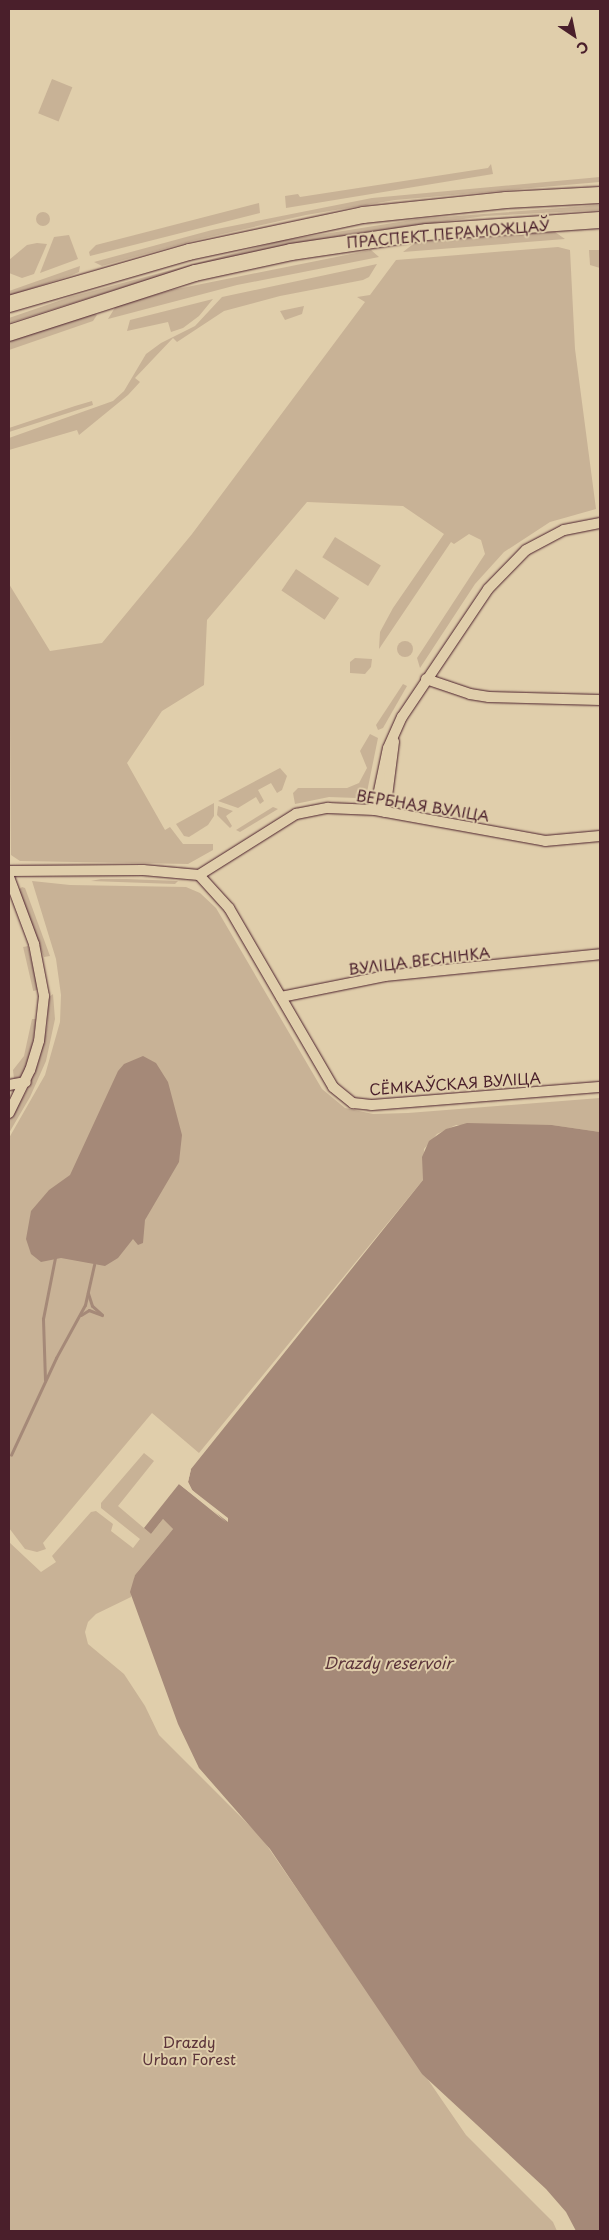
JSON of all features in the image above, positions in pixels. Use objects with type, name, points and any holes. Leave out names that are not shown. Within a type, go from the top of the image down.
[{"type":"main road","name":"ПРАСПЕКТ ПЕРАМОЖЦАЎ","points":[[9,304],[189,252],[364,216],[506,200],[600,196]]},
{"type":"main road","name":"ПРАСПЕКТ ПЕРАМОЖЦАЎ","points":[[9,332],[195,273],[291,252],[427,232],[600,220]]},
{"type":"street","points":[[380,811],[394,738],[426,679],[488,589],[515,558],[548,536],[600,523]]},
{"type":"street","points":[[426,679],[463,693],[489,697],[600,700]]},
{"type":"street","name":"ВЕРБНАЯ ВУЛІЦА","points":[[199,875],[296,814],[328,808],[380,811],[545,841],[600,836]]},
{"type":"street","points":[[9,871],[142,870],[199,875],[222,898],[280,997]]},
{"type":"street","points":[[9,877],[34,944],[44,995],[39,1041],[26,1082],[9,1113]]},
{"type":"street","name":"ВУЛІЦА ВЕСНІНКА","points":[[280,997],[385,976],[600,954]]},
{"type":"street","name":"СЁМКАЎСКАЯ ВУЛІЦА","points":[[280,997],[333,1087],[352,1103],[371,1105],[600,1087]]},
{"type":"street","points":[[9,1085],[26,1082]]},
{"type":"green space","points":[[52,79],[72,87],[59,122],[38,113]]},
{"type":"green space","points":[[491,164],[493,174],[286,208],[285,196],[298,194],[300,197],[488,168]]},
{"type":"green space","points":[[600,177],[600,182],[395,200],[306,215],[192,241],[102,266],[94,262],[212,230],[372,198]]},
{"type":"green space","points":[[259,203],[260,213],[90,256],[89,252],[96,245]]},
{"type":"green space","points":[[600,205],[600,210],[485,216],[352,234],[280,247],[169,273],[9,323],[9,318],[70,297],[280,241],[418,219]]},
{"type":"green space","points":[[40,212],[46,212],[50,219],[46,226],[40,226],[36,222],[36,216]]},
{"type":"green space","points":[[555,232],[565,239],[403,252],[417,241]]},
{"type":"green space","points":[[69,235],[78,259],[40,273],[54,237]]},
{"type":"green space","points":[[47,244],[34,274],[22,278],[9,273],[9,260],[27,245]]},
{"type":"green space","points":[[558,247],[570,250],[575,349],[596,509],[550,522],[504,552],[475,584],[420,668],[417,658],[485,554],[481,540],[469,534],[454,544],[451,542],[379,649],[380,632],[393,608],[444,534],[403,506],[307,502],[207,620],[204,685],[162,711],[127,763],[165,830],[170,827],[183,844],[213,844],[213,850],[188,864],[20,861],[11,855],[9,584],[50,651],[102,643],[192,534],[365,302],[357,297],[370,295],[396,260]]},
{"type":"green space","points":[[371,250],[379,257],[237,285],[108,319],[116,306],[172,290]]},
{"type":"green space","points":[[589,250],[600,250],[600,268],[590,265]]},
{"type":"green space","points":[[377,264],[369,277],[363,280],[280,296],[224,311],[177,342],[173,338],[135,378],[140,382],[128,395],[79,435],[77,430],[9,450],[9,438],[113,401],[124,391],[146,354],[161,343],[195,326],[222,297]]},
{"type":"green space","points":[[80,266],[79,272],[72,275],[9,296],[9,291]]},
{"type":"green space","points":[[213,299],[199,316],[183,328],[171,332],[168,322],[127,331],[130,320]]},
{"type":"green space","points":[[304,306],[302,314],[285,320],[280,311]]},
{"type":"green space","points":[[91,312],[97,315],[93,321],[9,350],[9,341]]},
{"type":"green space","points":[[92,401],[93,405],[9,432],[9,428],[75,406]]},
{"type":"green space","points":[[335,537],[381,566],[368,586],[322,557]]},
{"type":"green space","points":[[296,569],[339,598],[325,620],[281,591]]},
{"type":"green space","points":[[405,641],[411,643],[413,649],[411,655],[405,657],[399,655],[397,649],[399,643]]},
{"type":"green space","points":[[355,658],[372,659],[371,667],[365,674],[350,673],[350,662]]},
{"type":"green space","points":[[403,684],[407,686],[383,728],[378,730],[376,725]]},
{"type":"green space","points":[[370,734],[378,738],[367,792],[357,798],[329,797],[295,804],[293,793],[298,788],[347,788],[359,783],[367,768],[360,751]]},
{"type":"green space","points":[[280,768],[287,776],[282,790],[277,793],[271,783],[258,790],[264,801],[260,804],[256,797],[238,808],[218,801]]},
{"type":"green space","points":[[214,803],[214,816],[208,825],[189,837],[184,836],[176,824]]},
{"type":"green space","points":[[218,806],[233,811],[226,816],[232,826],[230,828],[217,815]]},
{"type":"green space","points":[[273,807],[278,809],[240,832],[236,830]]},
{"type":"green space","points":[[101,879],[178,881],[175,884],[91,881]]},
{"type":"green space","points":[[32,881],[70,885],[186,887],[200,893],[216,908],[322,1089],[345,1108],[373,1114],[408,1113],[600,1098],[600,1132],[552,1125],[456,1125],[437,1134],[424,1149],[423,1180],[199,1453],[152,1413],[43,1543],[46,1549],[37,1552],[25,1549],[9,1528],[9,1138],[45,1075],[60,1022],[61,995],[56,959]]},
{"type":"green space","points":[[22,887],[25,888],[50,956],[44,957],[18,890]]},
{"type":"green space","points":[[28,946],[38,990],[33,991],[23,947]]},
{"type":"green space","points":[[53,994],[55,1019],[46,1061],[30,1097],[9,1133],[9,1120],[25,1094],[38,1064],[47,1027],[49,997]]},
{"type":"green space","points":[[32,1019],[36,1019],[31,1054],[22,1076],[14,1079],[13,1070],[24,1056]]},
{"type":"green space","name":"Drazdy Urban Forest","points":[[144,1453],[154,1461],[118,1506],[151,1534],[163,1519],[173,1529],[135,1575],[131,1597],[96,1614],[88,1622],[85,1632],[88,1644],[124,1674],[145,1706],[159,1735],[261,1837],[466,2135],[553,2222],[557,2231],[9,2231],[9,1542],[41,1572],[56,1562],[52,1556],[91,1512],[96,1511],[113,1524],[111,1531],[133,1548],[140,1539],[101,1508],[101,1503]]},
{"type":"water","points":[[143,1056],[156,1063],[168,1082],[182,1135],[179,1162],[145,1220],[143,1243],[138,1245],[133,1239],[118,1258],[105,1266],[61,1258],[41,1262],[31,1254],[26,1239],[31,1211],[49,1190],[70,1175],[118,1071],[124,1064]]},
{"type":"water","name":"Drazdy reservoir","points":[[467,1123],[552,1125],[600,1132],[600,2231],[576,2231],[566,2212],[546,2189],[422,2074],[270,1849],[199,1768],[178,1724],[130,1592],[135,1575],[173,1529],[163,1519],[151,1534],[144,1528],[179,1484],[226,1522],[192,1490],[188,1482],[191,1469],[423,1180],[422,1157],[429,1141],[446,1129]]},
{"type":"pier","points":[[191,1469],[188,1482],[192,1490],[228,1518],[228,1522],[179,1484],[182,1481],[186,1483],[186,1475]]},
{"type":"waterway","points":[[45,1380],[43,1319],[55,1258]]},
{"type":"waterway","points":[[11,1455],[56,1358],[85,1305],[94,1265]]},
{"type":"waterway","points":[[81,1315],[89,1310],[102,1315],[92,1306],[88,1294]]}]
